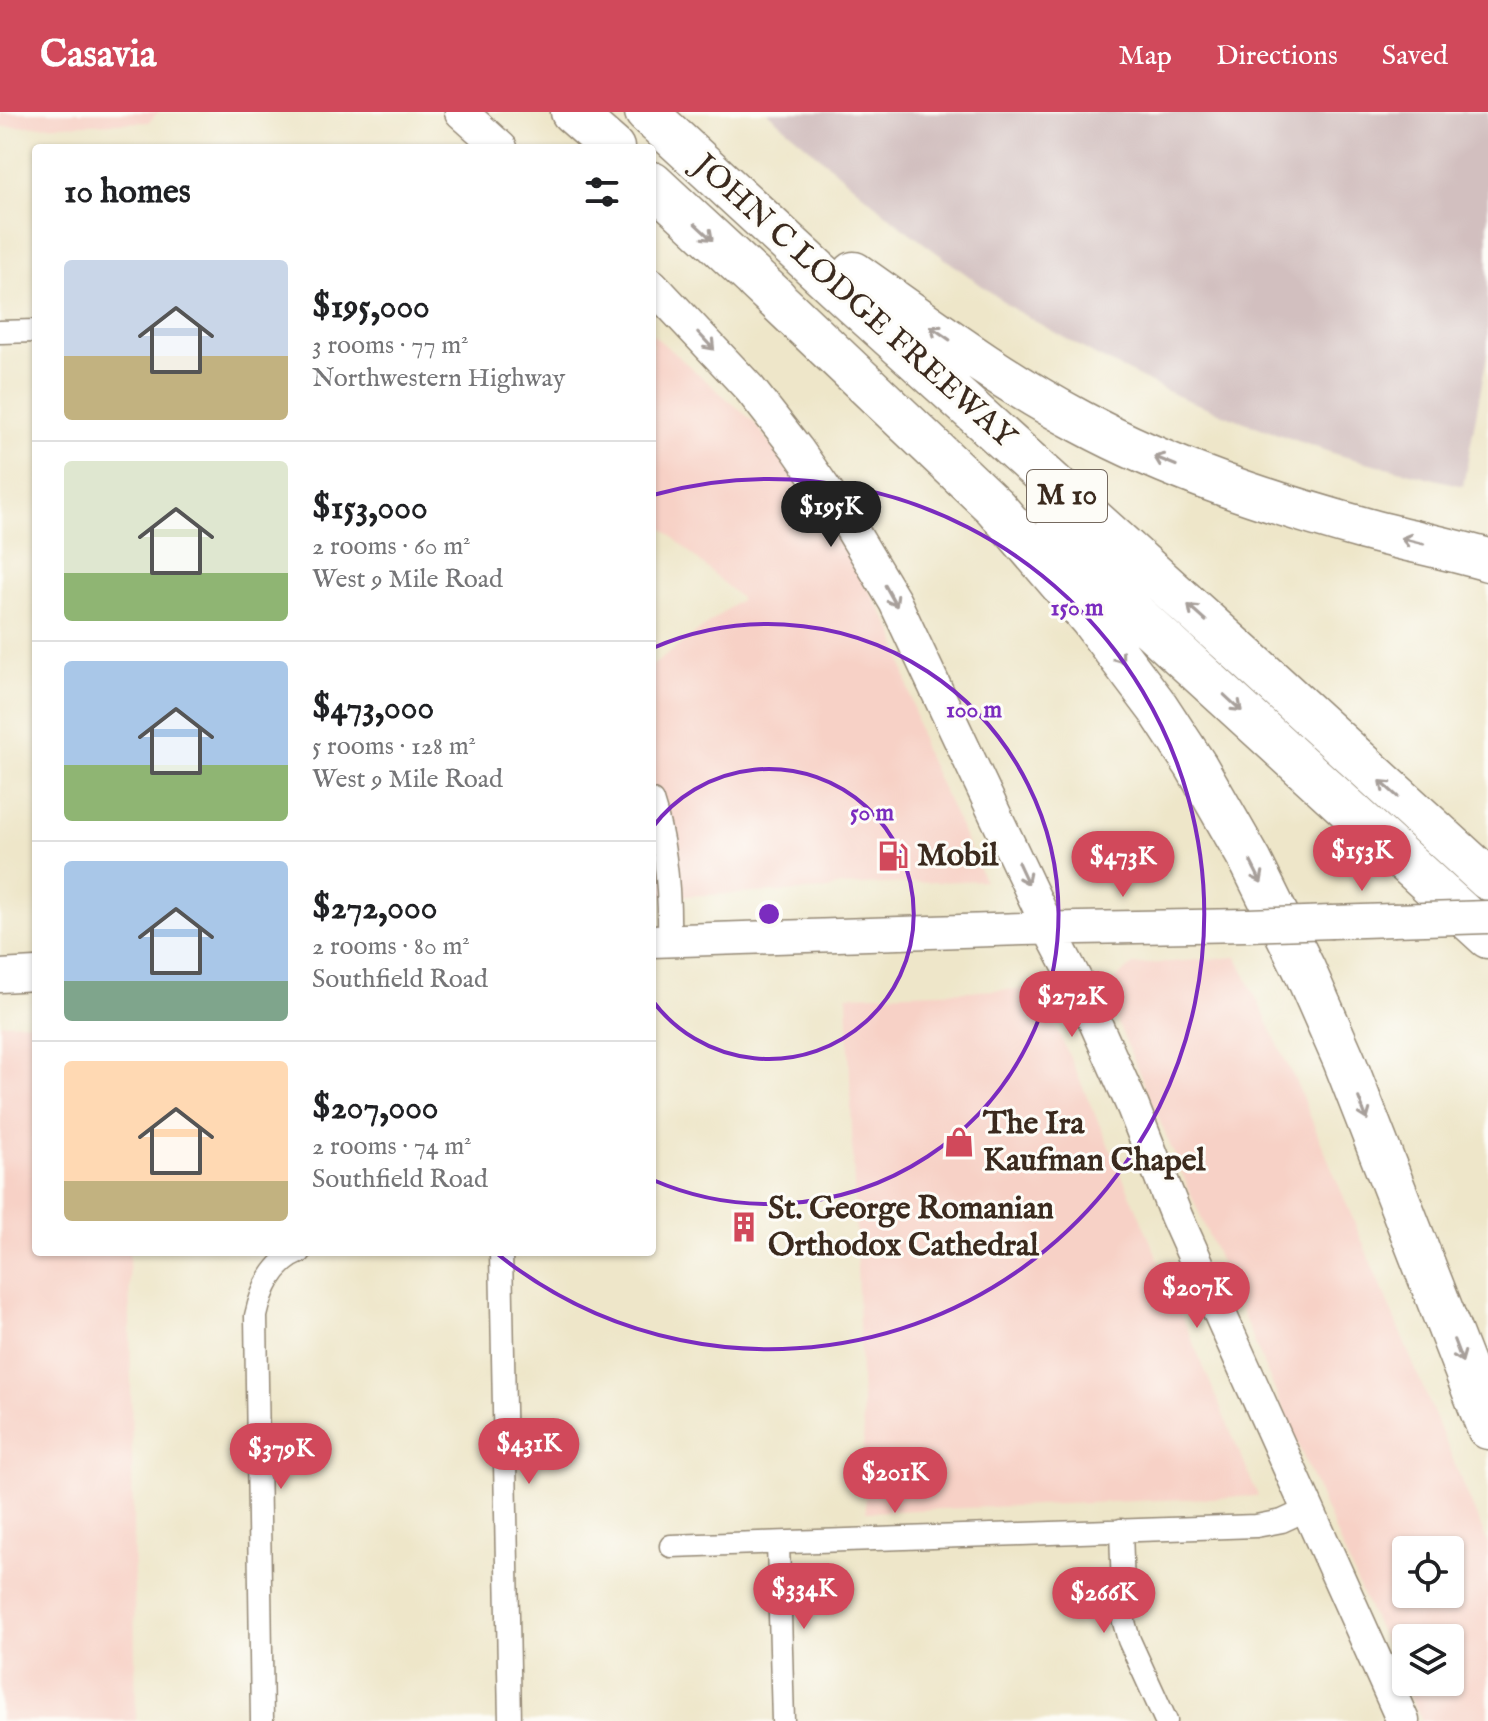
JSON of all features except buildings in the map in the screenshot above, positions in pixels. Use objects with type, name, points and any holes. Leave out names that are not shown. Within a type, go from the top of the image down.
[{"type":"highway","points":[[572,112],[608,144]]},
{"type":"highway","name":"JOHN C LODGE FREEWAY","points":[[646,112],[1488,879]]},
{"type":"highway","points":[[672,112],[839,263],[1008,381],[1083,423],[1227,486],[1365,529],[1488,560]]},
{"type":"highway","name":"JOHN C LODGE FREEWAY","points":[[656,187],[756,280],[1007,496],[1488,937]]},
{"type":"highway","points":[[756,280],[995,507],[1091,619],[1158,708],[1196,766],[1251,862],[1304,969],[1344,1060],[1488,1428]]},
{"type":"main road","points":[[461,112],[497,144]]},
{"type":"main road","points":[[656,289],[750,389],[821,482],[895,602],[1084,998],[1133,1107],[1176,1216],[1403,1721]]},
{"type":"main road","points":[[661,940],[1488,917]]},
{"type":"main road","points":[[0,976],[32,974]]},
{"type":"street","points":[[0,332],[32,331]]},
{"type":"street","points":[[656,817],[670,899],[661,940]]},
{"type":"street","points":[[262,1721],[256,1316],[259,1301],[271,1276],[280,1264],[293,1256]]},
{"type":"street","points":[[501,1256],[510,1721]]},
{"type":"street","points":[[671,1546],[1256,1526],[1282,1521],[1308,1509]]},
{"type":"street","points":[[1121,1530],[1124,1622],[1129,1640],[1166,1721]]},
{"type":"street","points":[[778,1543],[783,1721]]},
{"type":"shaded area","points":[[0,112],[158,112],[149,122],[0,127]]},
{"type":"shaded area","points":[[767,112],[1488,112],[1488,350],[1463,486],[1338,455],[1255,426],[1177,396],[1095,355],[1015,310],[902,227]]},
{"type":"shaded area","points":[[656,337],[754,422],[831,524],[895,634],[923,747],[984,880],[656,897],[656,663],[741,599],[656,522]]},
{"type":"shaded area","points":[[1237,957],[1298,1087],[1488,1544],[1488,1721],[1422,1721],[1410,1696],[1464,1696],[1464,1624],[1392,1624],[1392,1658],[1102,986],[1133,965]]},
{"type":"shaded area","points":[[1029,989],[1055,1024],[1258,1496],[866,1512],[847,995]]},
{"type":"shaded area","points":[[32,1022],[32,1256],[129,1256],[136,1721],[0,1721],[0,1023]]},
{"type":"place","name":"Mobil","points":[[893,856]]},
{"type":"place","name":"The Ira Kaufman Chapel","points":[[959,1142]]},
{"type":"place","name":"St. George Romanian Orthodox Cathedral","points":[[744,1227]]}]
